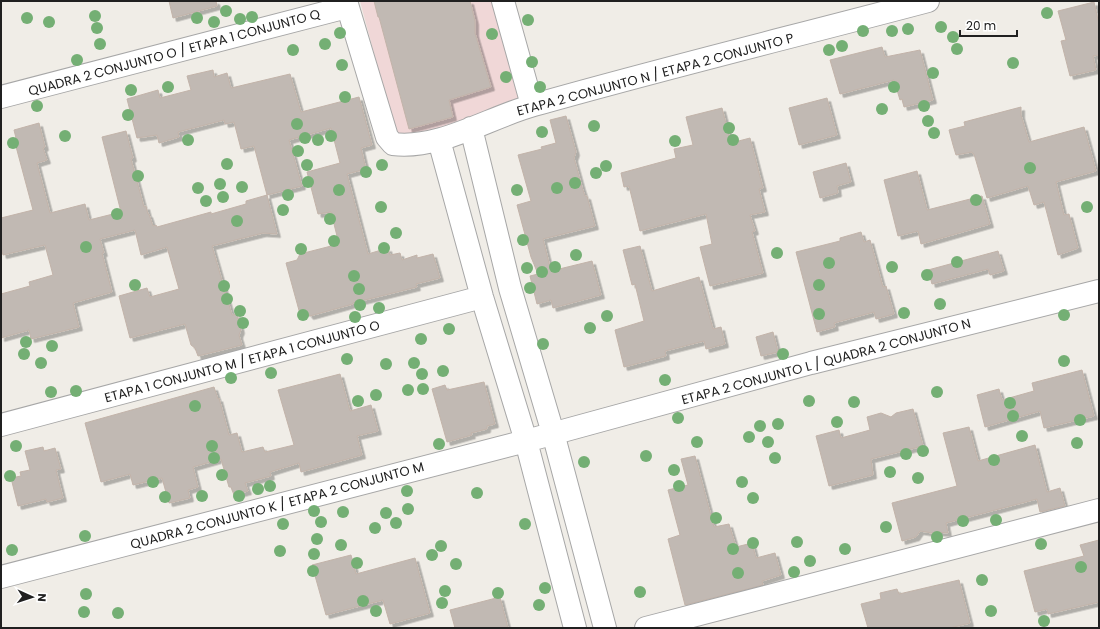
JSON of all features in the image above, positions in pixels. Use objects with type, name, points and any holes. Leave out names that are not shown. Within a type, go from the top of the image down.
[{"type":"street","points":[[503,1],[532,105]]},
{"type":"street","name":"ETAPA 2 CONJUNTO N / ETAPA 2 CONJUNTO P","points":[[346,4],[386,137],[393,144],[401,145],[439,140],[532,105],[928,1]]},
{"type":"street","name":"QUADRA 2 CONJUNTO O / ETAPA 1 CONJUNTO Q","points":[[1,97],[346,4]]},
{"type":"street","points":[[471,128],[510,288],[553,434],[605,628]]},
{"type":"street","points":[[439,140],[482,296],[526,441],[575,628]]},
{"type":"street","name":"ETAPA 2 CONJUNTO L / QUADRA 2 CONJUNTO N","points":[[553,434],[811,363],[1099,291]]},
{"type":"street","name":"ETAPA 1 CONJUNTO M / ETAPA 1 CONJUNTO O","points":[[1,425],[482,296]]},
{"type":"street","name":"QUADRA 2 CONJUNTO K / ETAPA 2 CONJUNTO M","points":[[1,577],[553,434]]},
{"type":"street","points":[[646,628],[1099,510]]},
{"type":"shaded area","points":[[360,1],[500,1],[528,100],[398,143]]},
{"type":"building","points":[[169,1],[216,1],[217,6],[173,18]]},
{"type":"building","points":[[374,1],[470,1],[475,21],[475,33],[491,87],[449,100],[453,117],[409,129]]},
{"type":"building","points":[[1094,2],[1099,24],[1099,55],[1093,56],[1096,70],[1070,76],[1061,41],[1066,40],[1058,11]]},
{"type":"building","points":[[882,47],[885,57],[920,50],[933,100],[904,107],[902,99],[900,100],[894,80],[840,94],[830,60]]},
{"type":"building","points":[[213,70],[214,77],[227,73],[231,88],[290,74],[301,112],[359,97],[372,145],[361,148],[366,169],[347,174],[368,254],[388,248],[390,255],[400,253],[402,260],[417,255],[417,258],[433,254],[440,278],[416,284],[417,287],[353,303],[310,316],[307,312],[300,314],[286,263],[297,260],[300,254],[339,244],[331,212],[318,214],[307,172],[340,163],[331,128],[289,140],[302,186],[267,195],[254,146],[241,149],[234,122],[225,124],[224,120],[178,132],[179,137],[159,143],[157,135],[137,138],[127,99],[158,90],[160,98],[191,90],[187,76]]},
{"type":"building","points":[[827,98],[837,135],[799,145],[789,108]]},
{"type":"building","points":[[1021,107],[1021,115],[1029,142],[1084,127],[1096,171],[1056,182],[1064,215],[1069,214],[1078,248],[1058,255],[1044,202],[1034,205],[1028,186],[987,198],[974,154],[972,152],[956,155],[949,130],[965,126],[964,122]]},
{"type":"building","points":[[722,108],[731,143],[750,138],[763,188],[759,189],[765,212],[750,215],[755,231],[752,232],[763,273],[710,286],[700,247],[712,244],[706,214],[640,231],[629,186],[624,187],[621,173],[676,158],[674,149],[693,145],[686,117]]},
{"type":"building","points":[[566,116],[576,152],[574,158],[585,196],[587,196],[595,226],[543,239],[551,271],[592,261],[601,295],[553,308],[551,300],[537,304],[530,276],[538,274],[531,257],[517,205],[531,201],[518,155],[542,149],[541,147],[556,143],[550,120]]},
{"type":"building","points":[[39,123],[45,147],[43,148],[47,160],[37,163],[50,213],[85,204],[89,220],[121,212],[102,137],[126,131],[133,158],[131,159],[144,207],[146,206],[153,226],[156,225],[157,227],[211,212],[211,214],[246,204],[246,201],[267,195],[277,234],[263,233],[212,246],[232,315],[237,314],[241,330],[239,335],[242,345],[198,356],[195,348],[191,345],[185,324],[130,338],[119,296],[147,288],[150,297],[179,289],[167,247],[141,255],[135,230],[100,239],[112,292],[73,303],[79,327],[31,339],[29,330],[1,338],[1,294],[30,286],[29,282],[53,275],[45,245],[3,255],[1,247],[1,218],[33,210],[14,139],[16,138],[14,130]]},
{"type":"building","points":[[846,163],[851,182],[837,186],[838,193],[820,198],[813,172]]},
{"type":"building","points":[[917,171],[927,210],[982,196],[990,224],[921,244],[918,231],[898,236],[884,180]]},
{"type":"building","points":[[861,232],[864,242],[870,240],[883,287],[886,286],[894,314],[876,319],[874,312],[834,323],[835,327],[817,332],[796,252],[840,241],[840,238]]},
{"type":"building","points":[[640,246],[652,291],[699,277],[713,329],[721,327],[725,344],[706,349],[704,341],[665,351],[666,356],[624,367],[615,330],[644,321],[635,284],[632,285],[623,250]]},
{"type":"building","points":[[998,251],[1004,271],[990,275],[988,269],[932,284],[928,270]]},
{"type":"building","points":[[773,332],[778,352],[761,356],[756,337]]},
{"type":"building","points":[[1082,370],[1094,416],[1044,428],[1040,411],[985,427],[977,395],[999,389],[1002,400],[1034,391],[1032,383]]},
{"type":"building","points":[[340,374],[350,411],[371,405],[378,431],[357,436],[362,455],[301,472],[299,463],[270,472],[271,476],[245,483],[248,491],[234,495],[231,487],[229,487],[221,459],[193,467],[198,487],[188,490],[190,498],[169,503],[162,478],[133,485],[130,474],[101,482],[85,423],[214,387],[218,399],[219,398],[229,435],[237,433],[242,452],[263,447],[265,452],[294,445],[278,390]]},
{"type":"building","points":[[484,382],[495,424],[487,426],[487,429],[471,433],[472,435],[447,442],[432,389],[445,385],[447,390]]},
{"type":"building","points":[[913,409],[923,446],[871,459],[873,475],[829,486],[816,436],[839,430],[841,438],[870,430],[867,417],[881,413],[891,417],[896,413]]},
{"type":"building","points":[[969,427],[978,461],[1035,445],[1047,492],[1060,488],[1065,506],[1040,512],[1037,499],[946,523],[948,533],[920,531],[916,537],[902,541],[892,503],[957,486],[943,433]]},
{"type":"building","points":[[43,447],[44,451],[55,448],[61,469],[56,470],[63,498],[47,502],[46,499],[18,506],[11,478],[21,476],[20,472],[30,470],[25,451]]},
{"type":"building","points":[[695,456],[714,527],[729,524],[736,547],[752,543],[756,558],[775,553],[781,575],[762,581],[763,585],[685,605],[668,539],[680,535],[668,490],[688,485],[681,459]]},
{"type":"building","points":[[1099,540],[1099,602],[1048,614],[1047,609],[1035,612],[1024,571],[1084,556],[1080,545]]},
{"type":"building","points":[[351,555],[356,574],[415,558],[430,613],[390,624],[383,600],[326,615],[312,565]]},
{"type":"building","points":[[959,580],[970,623],[950,628],[868,628],[861,604],[881,599],[880,593],[897,589],[899,594]]},
{"type":"building","points":[[500,597],[508,628],[455,628],[450,610]]}]
